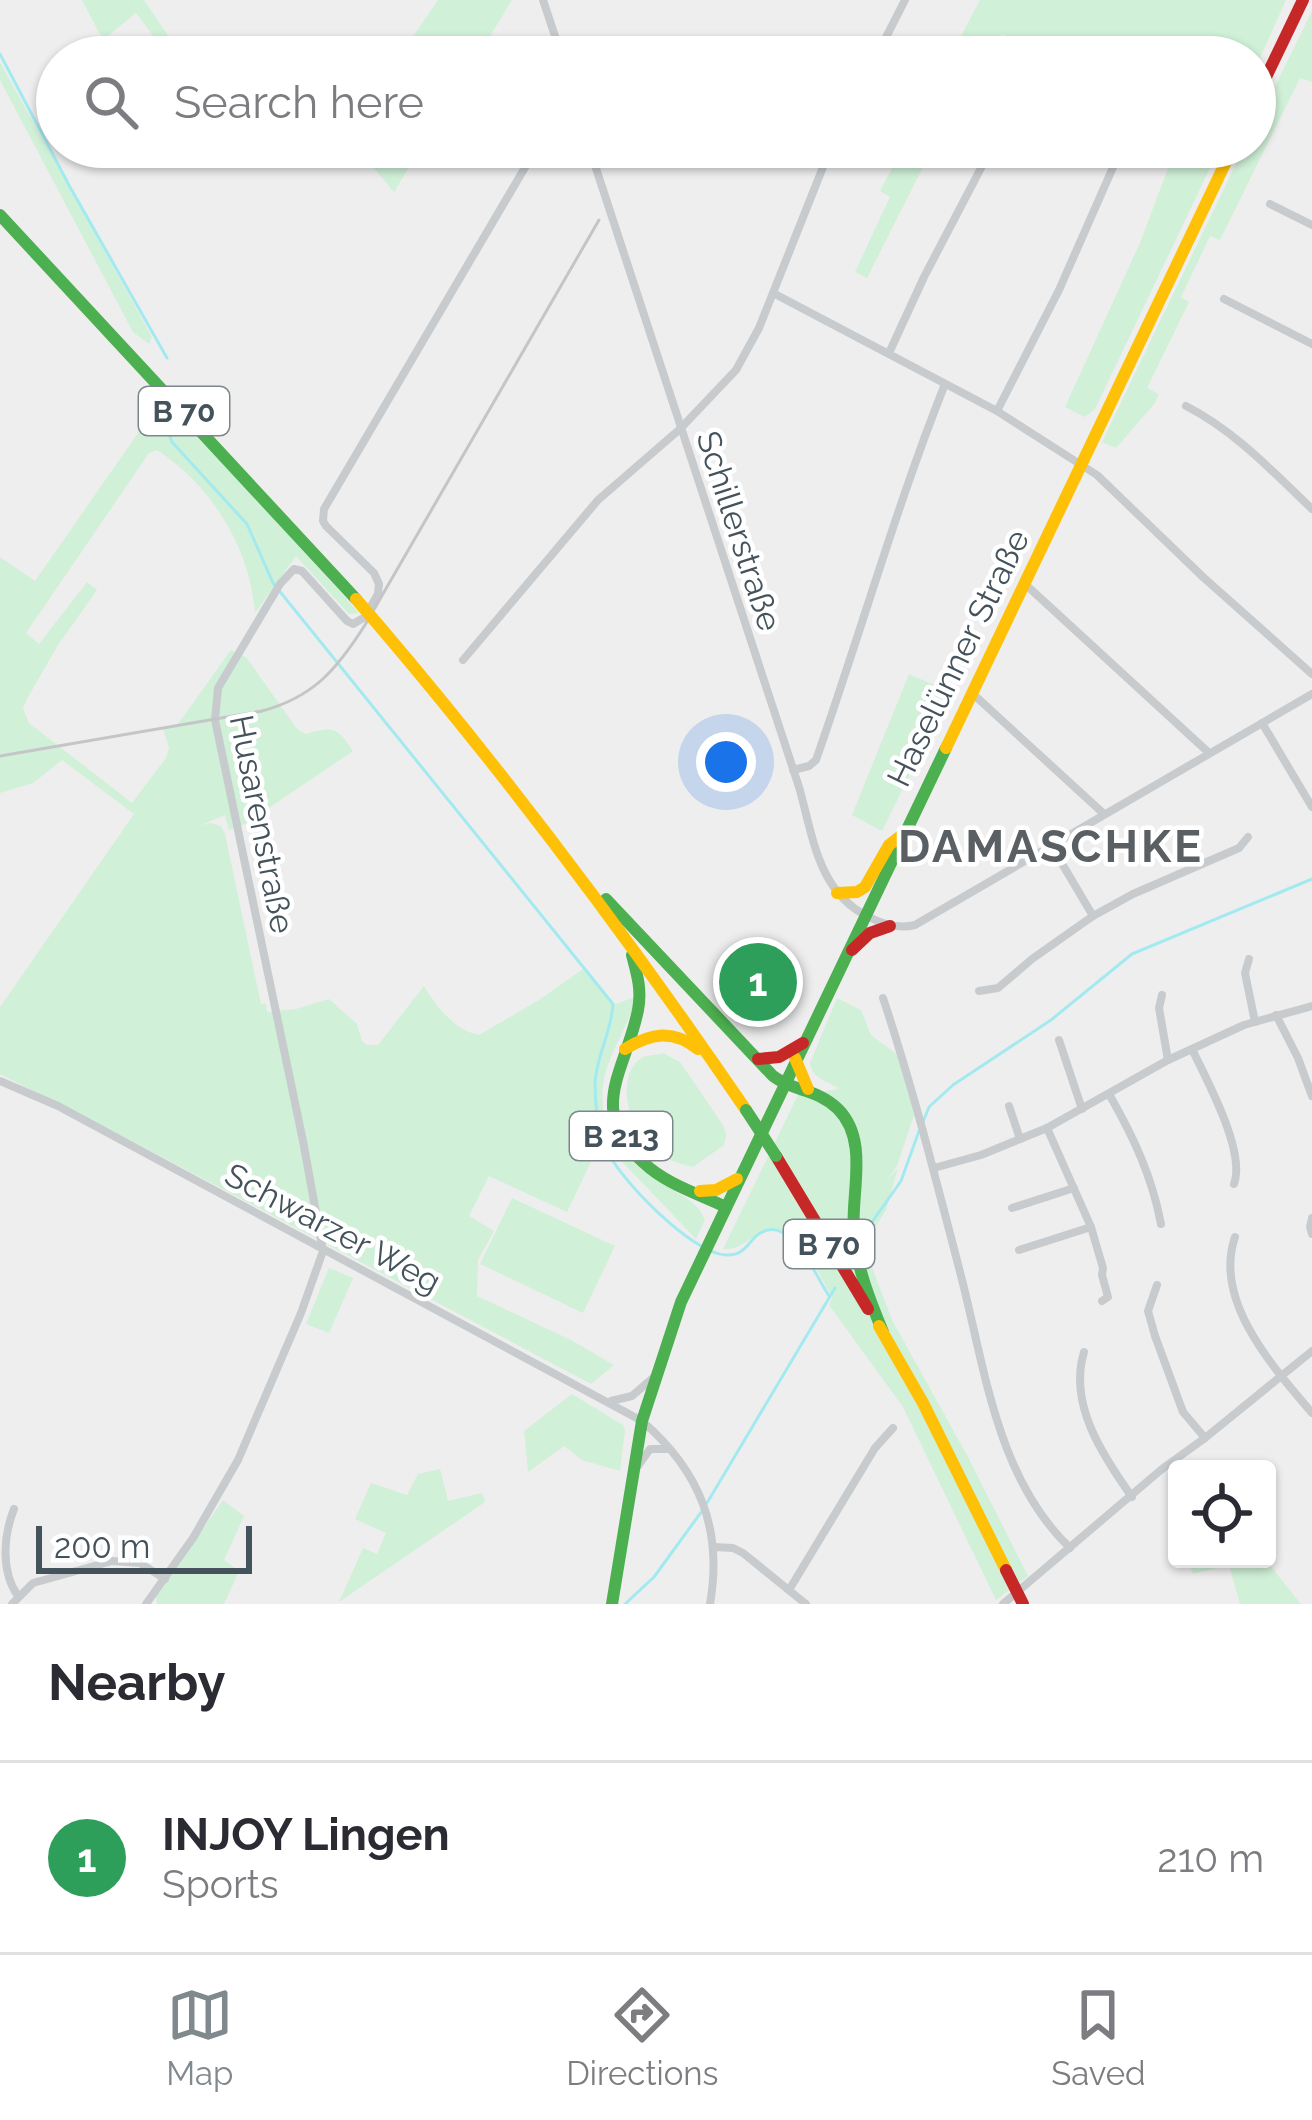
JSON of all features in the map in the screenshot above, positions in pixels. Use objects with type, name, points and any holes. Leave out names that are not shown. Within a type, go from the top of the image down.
[{"type":"main road","points":[[1276,56],[1303,0]]},
{"type":"main road","name":"Haselünner Straße","points":[[612,1604],[642,1420],[681,1302],[1223,168]]},
{"type":"main road","name":"B 70","points":[[0,215],[356,598],[451,709],[622,932],[746,1110],[883,1332],[1023,1604]]},
{"type":"main road","points":[[837,893],[866,887],[889,845],[904,832]]},
{"type":"main road","name":"B 70","points":[[570,862],[783,1085]]},
{"type":"main road","points":[[842,962],[863,938],[890,926]]},
{"type":"main road","points":[[622,932],[637,965],[641,990],[637,1019],[625,1049]]},
{"type":"main road","points":[[625,1049],[651,1034],[674,1034],[693,1044],[726,1081]]},
{"type":"main road","points":[[758,1059],[778,1057],[803,1043]]},
{"type":"main road","name":"B 213","points":[[625,1049],[611,1099],[628,1148],[642,1162],[725,1207]]},
{"type":"main road","points":[[795,1058],[808,1089]]},
{"type":"main road","points":[[783,1085],[808,1089],[842,1112],[850,1125],[855,1153],[853,1232],[860,1270],[883,1332]]},
{"type":"main road","name":"B 213","points":[[692,1190],[716,1190],[737,1179]]},
{"type":"street","points":[[543,0],[555,36]]},
{"type":"street","points":[[887,36],[905,0]]},
{"type":"street","name":"Husarenstraße","points":[[323,1251],[214,714],[218,688],[292,570],[302,571],[353,624],[365,617],[374,602],[379,584],[374,573],[326,526],[325,509],[525,168]]},
{"type":"street","name":"Schillerstraße","points":[[596,168],[822,868],[851,907],[890,926]]},
{"type":"street","points":[[463,660],[598,500],[680,429],[736,370],[751,346],[823,168]]},
{"type":"street","points":[[889,353],[981,168]]},
{"type":"street","points":[[997,411],[1059,290],[1113,168]]},
{"type":"street","points":[[1270,204],[1312,225]]},
{"type":"street","points":[[772,293],[997,411],[1081,464],[1312,674]]},
{"type":"street","points":[[1224,299],[1312,344]]},
{"type":"street","points":[[793,770],[816,760],[911,470],[945,384]]},
{"type":"street","points":[[1186,406],[1232,434],[1312,508]]},
{"type":"street","points":[[1024,583],[1208,753]]},
{"type":"street","points":[[971,692],[1104,814]]},
{"type":"street","points":[[890,926],[915,925],[1312,694]]},
{"type":"street","points":[[1262,723],[1312,807]]},
{"type":"street","points":[[980,991],[998,988],[1093,916],[1239,848],[1248,837]]},
{"type":"street","points":[[1052,845],[1093,916]]},
{"type":"street","points":[[1249,959],[1245,973],[1255,1022]]},
{"type":"street","points":[[1162,995],[1168,1060]]},
{"type":"street","points":[[883,998],[934,1168],[990,1395],[1012,1463],[1042,1516],[1070,1548]]},
{"type":"street","points":[[934,1168],[1047,1128],[1168,1060],[1255,1022],[1312,1006]]},
{"type":"street","points":[[1276,1015],[1312,1096]]},
{"type":"street","points":[[1059,1040],[1082,1109]]},
{"type":"street","points":[[1192,1049],[1229,1140],[1238,1172],[1234,1184]]},
{"type":"street","name":"Schwarzer Weg","points":[[0,1082],[58,1106],[642,1420],[669,1449],[705,1507],[714,1547],[710,1604]]},
{"type":"street","points":[[1109,1094],[1140,1151],[1161,1225]]},
{"type":"street","points":[[1009,1106],[1021,1139]]},
{"type":"street","points":[[1047,1128],[1091,1227],[1108,1297],[1102,1301]]},
{"type":"street","points":[[1012,1208],[1074,1188]]},
{"type":"street","points":[[1312,1218],[1312,1234]]},
{"type":"street","points":[[1019,1250],[1091,1227]]},
{"type":"street","points":[[1235,1237],[1228,1271],[1256,1344],[1312,1413]]},
{"type":"street","points":[[146,1604],[210,1512],[238,1460],[323,1251]]},
{"type":"street","points":[[1157,1286],[1148,1311],[1155,1336],[1183,1412],[1205,1438]]},
{"type":"street","points":[[1003,1604],[1162,1469],[1312,1351]]},
{"type":"street","points":[[1084,1352],[1079,1386],[1091,1429],[1132,1497]]},
{"type":"street","points":[[610,1402],[632,1396],[655,1376]]},
{"type":"street","points":[[789,1591],[875,1448],[892,1428]]},
{"type":"street","points":[[632,1480],[650,1449],[669,1449]]},
{"type":"street","points":[[14,1509],[8,1526],[6,1572],[15,1600],[33,1583],[122,1560],[140,1563],[164,1579]]},
{"type":"street","points":[[714,1547],[742,1553],[806,1604]]},
{"type":"green space","points":[[82,0],[144,0],[168,36],[153,36],[136,13],[108,36],[101,36]]},
{"type":"green space","points":[[438,0],[512,0],[490,36],[413,36]]},
{"type":"green space","points":[[980,0],[1286,0],[1270,36],[961,36]]},
{"type":"green space","points":[[1312,11],[1312,82],[1300,78],[1276,127],[1276,84]]},
{"type":"green space","points":[[0,62],[36,127],[36,148],[0,80]]},
{"type":"green space","points":[[46,168],[59,168],[152,337],[149,344],[133,332]]},
{"type":"green space","points":[[374,168],[408,168],[394,192]]},
{"type":"green space","points":[[892,168],[922,168],[867,278],[855,272],[890,197],[880,191]]},
{"type":"green space","points":[[1168,168],[1210,168],[1095,409],[1085,417],[1065,407],[1140,243]]},
{"type":"green space","points":[[1234,168],[1256,168],[1220,240],[1210,236],[1181,297],[1189,302],[1147,388],[1159,394],[1155,403],[1116,448],[1102,442]]},
{"type":"green space","points":[[161,400],[359,613],[349,614],[296,556],[255,613],[245,565],[225,521],[195,482],[157,450],[149,453],[26,633],[39,644],[87,582],[97,590],[28,697],[23,708],[29,723],[132,803],[166,758],[169,748],[163,728],[178,724],[231,650],[246,657],[298,730],[306,734],[334,730],[343,737],[353,751],[245,824],[229,830],[225,815],[199,826],[221,826],[225,834],[261,1004],[266,1004],[267,1012],[329,999],[357,1024],[362,1041],[378,1045],[424,986],[454,1023],[479,1035],[583,969],[613,1005],[635,997],[605,1073],[605,1120],[630,1159],[699,1209],[705,1220],[696,1239],[612,1151],[599,1145],[567,1212],[489,1176],[469,1216],[494,1231],[478,1260],[477,1296],[614,1365],[591,1384],[0,1074],[0,1007],[134,814],[62,760],[33,783],[0,793],[0,557],[35,581]]},
{"type":"green space","points":[[909,674],[950,692],[882,831],[852,815]]},
{"type":"green space","points":[[837,998],[861,1010],[871,1035],[898,1055],[914,1115],[897,1166],[886,1182],[898,1168],[886,1210],[864,1246],[892,1320],[1028,1576],[996,1600],[903,1407],[829,1305],[832,1298],[804,1248],[784,1231],[772,1229],[738,1247],[723,1249],[798,1095],[839,1089],[817,1076],[810,1063]]},
{"type":"green space","points":[[663,1053],[680,1062],[726,1135],[724,1145],[693,1167],[654,1150],[631,1114],[627,1088],[634,1065],[643,1057]]},
{"type":"green space","points":[[512,1198],[615,1246],[583,1313],[480,1264]]},
{"type":"green space","points":[[329,1268],[353,1278],[329,1333],[306,1324]]},
{"type":"green space","points":[[572,1394],[623,1425],[620,1471],[582,1460],[564,1446],[528,1472],[524,1431]]},
{"type":"green space","points":[[440,1469],[448,1501],[482,1493],[485,1502],[339,1602],[363,1548],[377,1554],[386,1533],[355,1519],[371,1483],[407,1495],[418,1474]]},
{"type":"green space","points":[[223,1500],[244,1516],[224,1560],[239,1571],[224,1604],[157,1604],[156,1597]]},
{"type":"green space","points":[[1230,1568],[1272,1568],[1301,1604],[1240,1604]]},
{"type":"waterway","points":[[0,54],[36,122]]},
{"type":"waterway","points":[[60,168],[167,358]]},
{"type":"waterway","points":[[168,431],[172,442],[247,524],[273,583],[613,1004],[596,1074],[596,1100],[605,1147],[624,1177],[657,1212],[711,1251],[736,1254],[767,1230],[779,1231],[799,1247],[829,1296]]},
{"type":"waterway","points":[[923,1122],[929,1107],[953,1085],[1051,1020],[1132,954],[1312,879]]},
{"type":"waterway","points":[[870,1225],[901,1181],[919,1131]]},
{"type":"waterway","points":[[707,1503],[835,1288]]},
{"type":"waterway","points":[[625,1604],[654,1577],[702,1511]]},
{"type":"railway","points":[[0,756],[262,711],[296,698],[322,679],[365,625],[599,220]]},
{"type":"traffic: fast","points":[[0,215],[356,599]]},
{"type":"traffic: fast","points":[[612,1604],[642,1421],[681,1302],[946,748]]},
{"type":"traffic: fast","points":[[606,899],[773,1076],[830,1102],[848,1122],[856,1152],[856,1247],[883,1332]]},
{"type":"traffic: fast","points":[[632,955],[639,1003],[614,1090],[616,1125],[626,1144],[653,1170],[726,1207]]},
{"type":"traffic: fast","points":[[746,1110],[776,1156]]},
{"type":"traffic: slow","points":[[946,748],[1223,168]]},
{"type":"traffic: slow","points":[[356,599],[381,628]]},
{"type":"traffic: slow","points":[[381,628],[570,864],[746,1110]]},
{"type":"traffic: slow","points":[[837,893],[865,887],[889,845],[902,835]]},
{"type":"traffic: slow","points":[[625,1049],[662,1036],[680,1038],[698,1049]]},
{"type":"traffic: slow","points":[[795,1058],[808,1089]]},
{"type":"traffic: slow","points":[[700,1191],[716,1190],[737,1179]]},
{"type":"traffic: slow","points":[[879,1326],[1006,1570]]},
{"type":"traffic: jam","points":[[1276,56],[1303,0]]},
{"type":"traffic: jam","points":[[852,950],[870,933],[890,926]]},
{"type":"traffic: jam","points":[[758,1059],[779,1057],[803,1043]]},
{"type":"traffic: jam","points":[[776,1156],[868,1309]]},
{"type":"traffic: jam","points":[[1006,1570],[1023,1604]]},
{"type":"place","name":"INJOY Lingen","points":[[758,982]]},
{"type":"district","name":"DAMASCHKE","points":[[1051,846]]}]
